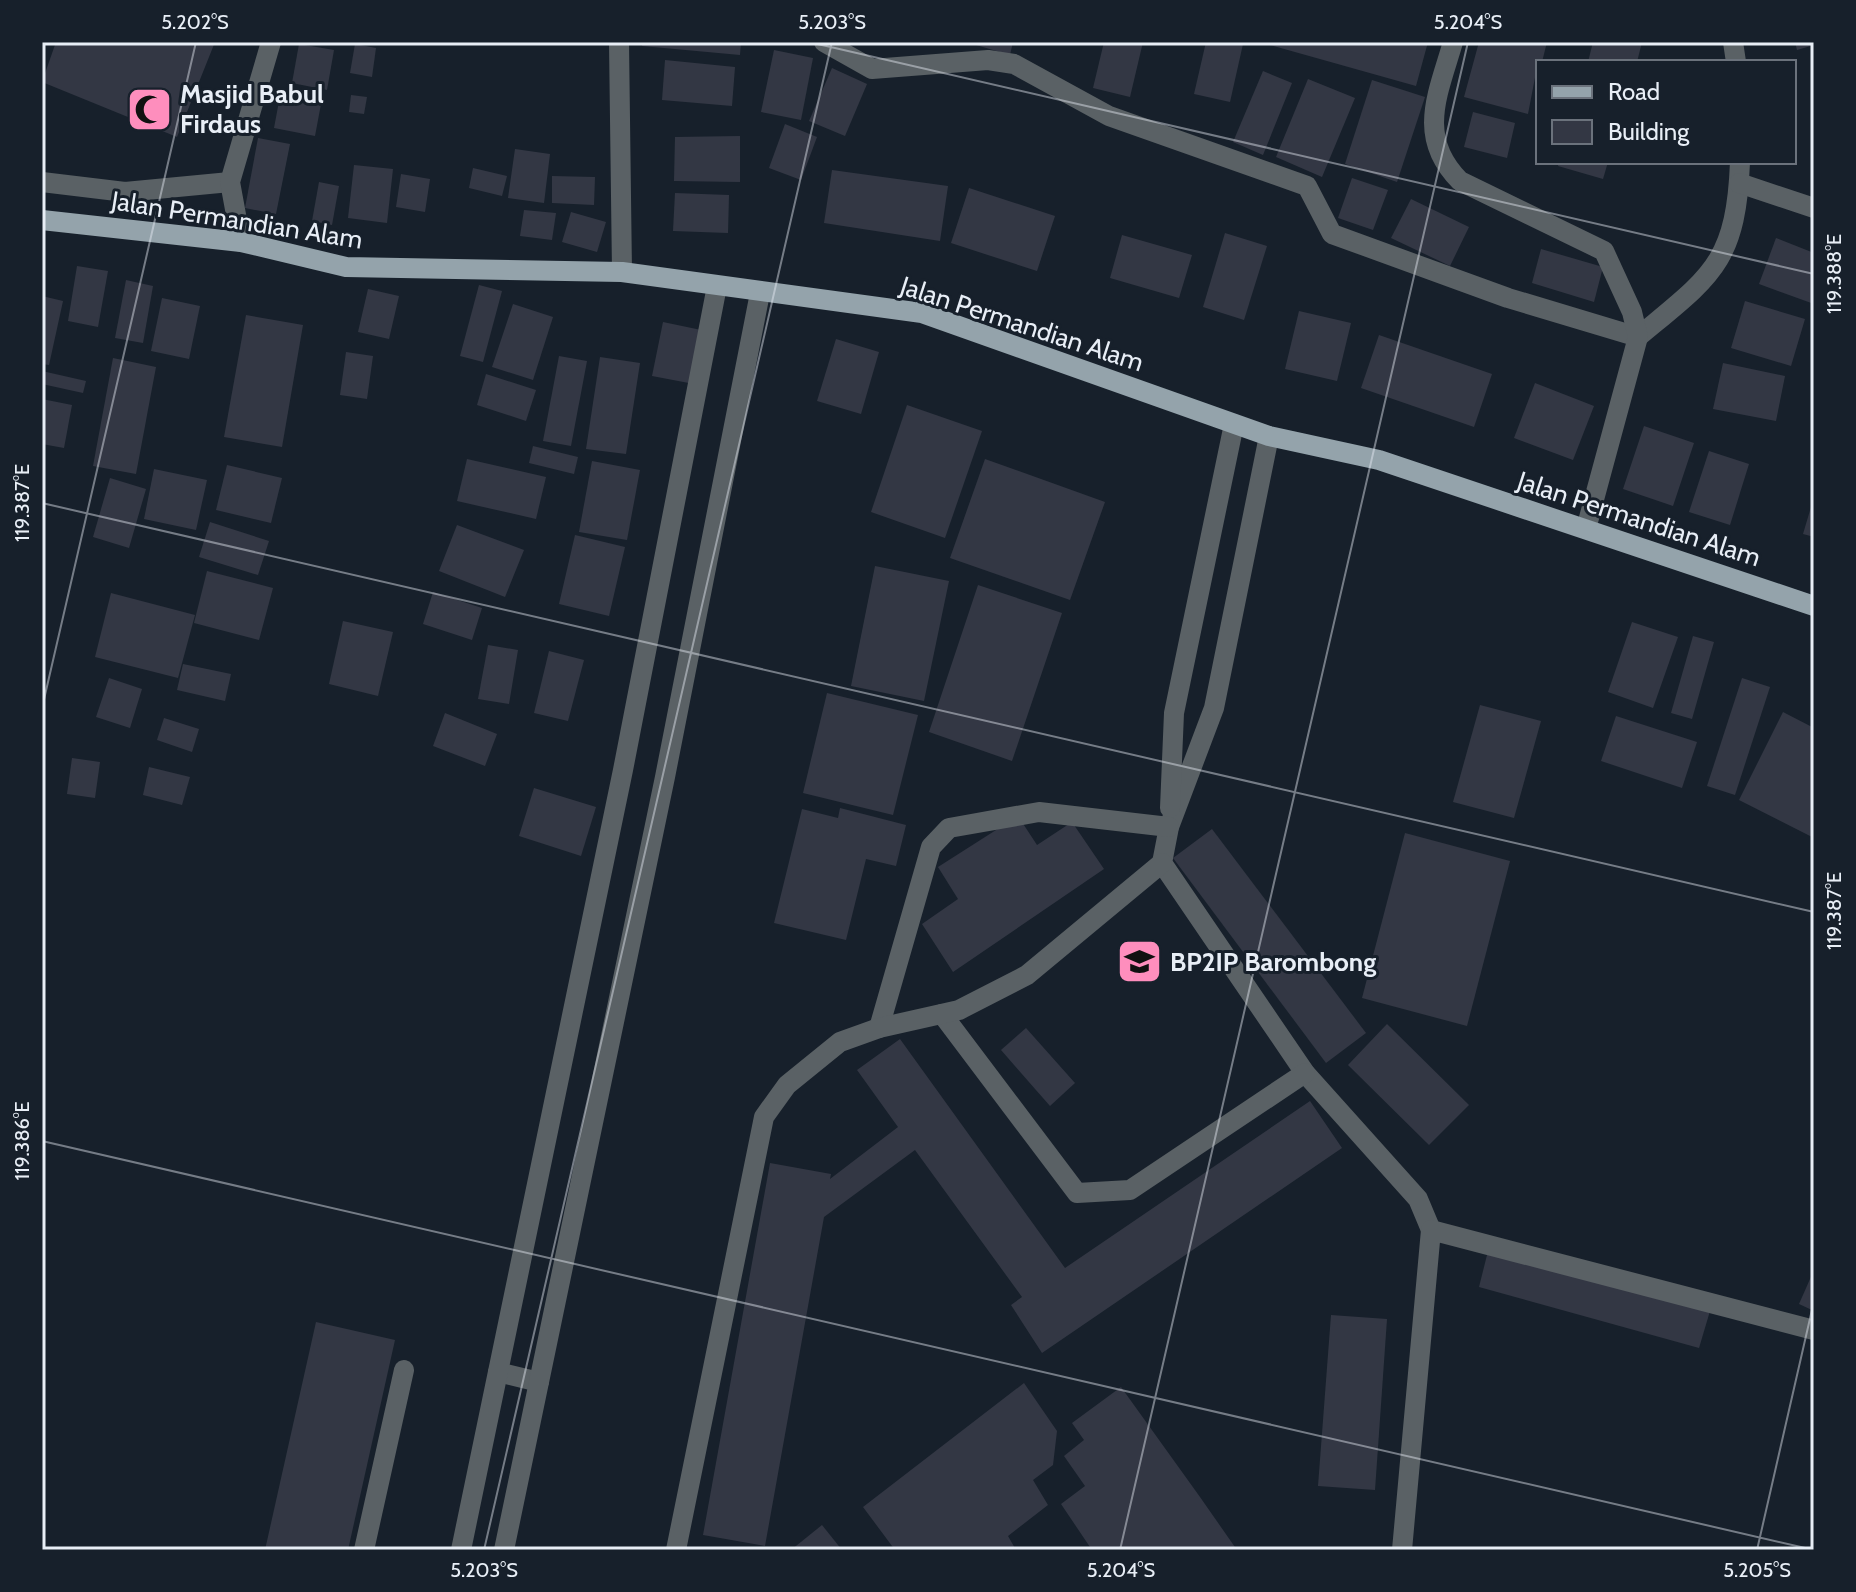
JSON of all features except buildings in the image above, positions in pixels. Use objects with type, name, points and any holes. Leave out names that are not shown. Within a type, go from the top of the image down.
[{"type":"main road","name":"Jalan Permandian Alam","points":[[42,220],[241,242],[346,267],[622,272],[760,293],[869,303],[922,313],[1269,436],[1379,460],[1814,606]]},
{"type":"street","points":[[241,242],[230,182],[271,42]]},
{"type":"street","points":[[619,42],[622,272]]},
{"type":"street","points":[[824,42],[872,69],[988,60],[1014,64],[1109,116],[1307,186],[1332,234],[1508,298],[1638,337]]},
{"type":"street","points":[[1453,42],[1433,109],[1436,147],[1444,166],[1460,181],[1604,251],[1632,312],[1638,337],[1586,529]]},
{"type":"street","points":[[1638,337],[1706,280],[1722,257],[1732,232],[1739,172],[1814,208]]},
{"type":"street","points":[[42,182],[125,192],[230,182]]},
{"type":"street","points":[[461,1550],[630,738],[717,286]]},
{"type":"street","points":[[504,1550],[665,777],[760,293]]},
{"type":"street","points":[[676,1550],[764,1117],[787,1085],[840,1042],[879,1028],[959,1010],[1027,975],[1162,863],[1169,827],[1174,713],[1234,424]]},
{"type":"street","points":[[1169,827],[1214,708],[1269,436]]},
{"type":"street","points":[[879,1028],[931,847],[949,828],[1039,812],[1169,827]]},
{"type":"street","points":[[1162,863],[1305,1073],[1418,1199],[1431,1230],[1402,1550]]},
{"type":"street","points":[[942,1014],[1077,1193],[1130,1190],[1305,1073]]},
{"type":"street","points":[[1431,1230],[1814,1330]]},
{"type":"street","points":[[364,1550],[404,1370]]},
{"type":"street","points":[[498,1372],[539,1382]]},
{"type":"place","name":"Masjid Babul Firdaus","points":[[149,109]]},
{"type":"place","name":"BP2IP Barombong","points":[[1139,962]]}]
